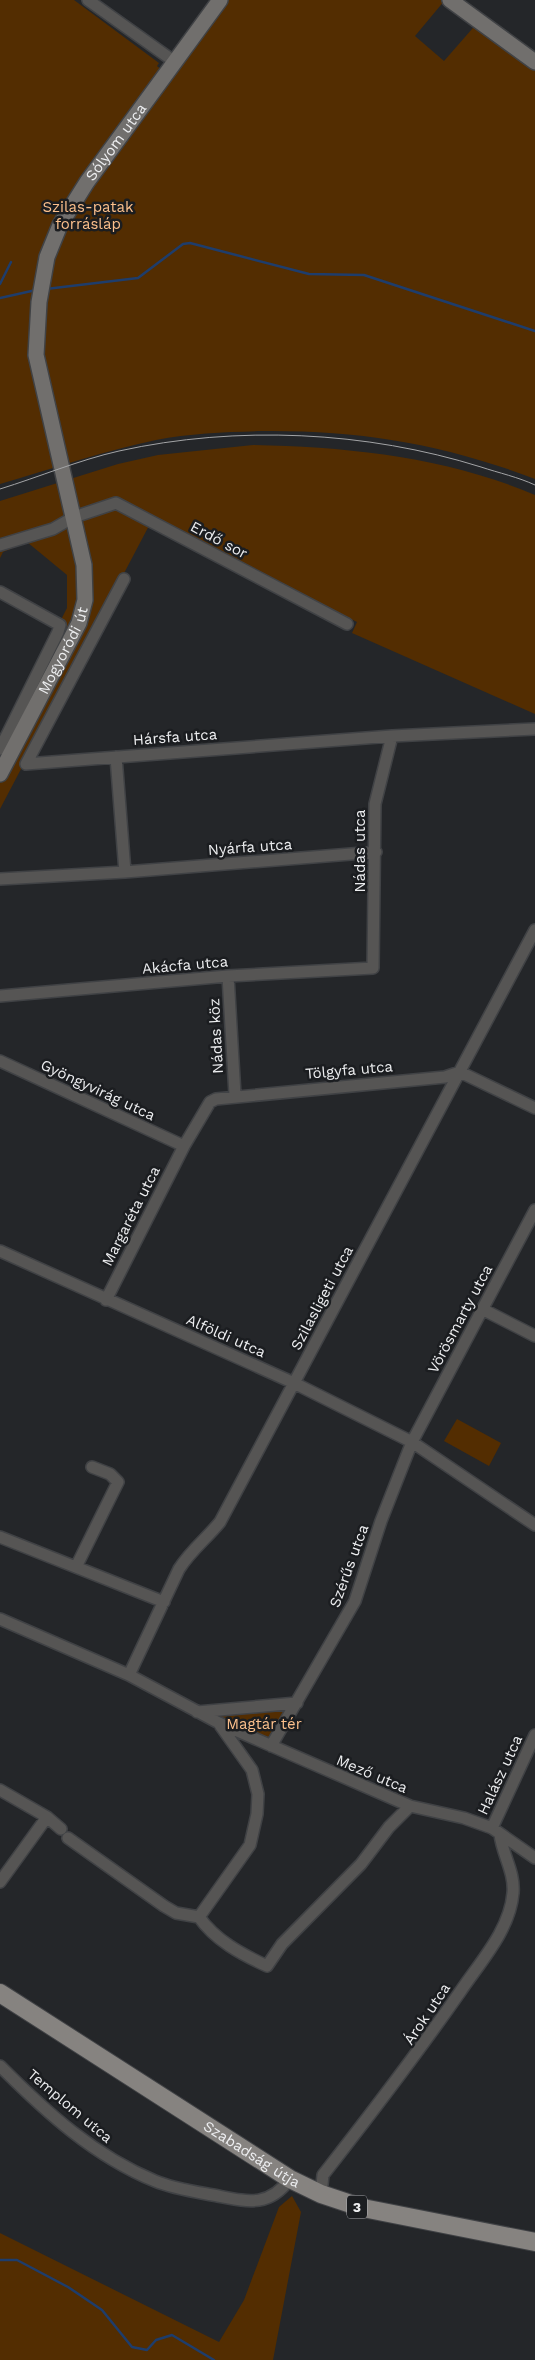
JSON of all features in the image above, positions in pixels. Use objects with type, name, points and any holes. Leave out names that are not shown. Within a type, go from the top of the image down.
[{"type":"main road","name":"Szabadság útja","points":[[0,1993],[290,2179],[321,2194],[363,2208],[535,2242]]},
{"type":"street","points":[[88,0],[175,62]]},
{"type":"street","name":"Sólyom utca","points":[[65,475],[36,355],[36,332],[41,289],[53,241],[72,204],[220,0]]},
{"type":"street","points":[[452,1],[535,62]]},
{"type":"street","name":"Mogyoródi út","points":[[0,774],[73,638],[83,610],[85,575],[65,475]]},
{"type":"street","name":"Erdő sor","points":[[74,517],[116,503],[347,624]]},
{"type":"street","points":[[0,545],[53,529],[74,517]]},
{"type":"street","name":"Hársfa utca","points":[[124,579],[26,764],[392,736],[535,729]]},
{"type":"street","name":"Mogyoródi út","points":[[0,592],[60,625],[0,748]]},
{"type":"street","name":"Nádas utca","points":[[373,968],[376,852],[375,804],[392,736]]},
{"type":"street","points":[[116,757],[125,872]]},
{"type":"street","name":"Nyárfa utca","points":[[0,878],[125,872],[376,852]]},
{"type":"street","name":"Szilasligeti utca","points":[[129,1675],[186,1558],[220,1522],[535,930]]},
{"type":"street","name":"Akácfa utca","points":[[0,996],[228,976],[373,968]]},
{"type":"street","name":"Nádas köz","points":[[228,976],[235,1095]]},
{"type":"street","name":"Gyöngyvirág utca","points":[[0,1061],[184,1146]]},
{"type":"street","points":[[460,1072],[535,1108]]},
{"type":"street","name":"Tölgyfa utca","points":[[184,1146],[210,1102],[216,1098],[446,1077],[460,1072]]},
{"type":"street","name":"Margaréta utca","points":[[106,1300],[184,1146]]},
{"type":"street","name":"Vörösmarty utca","points":[[412,1442],[535,1210]]},
{"type":"street","name":"Alföldi utca","points":[[0,1251],[294,1383],[412,1442],[535,1525]]},
{"type":"street","points":[[482,1309],[535,1336]]},
{"type":"street","name":"Szérűs utca","points":[[271,1746],[298,1703],[355,1601],[381,1521],[412,1442]]},
{"type":"street","points":[[76,1567],[118,1482],[110,1474],[92,1467]]},
{"type":"street","points":[[0,1537],[164,1602]]},
{"type":"street","name":"Mező utca","points":[[0,1619],[129,1675],[219,1723],[410,1806],[464,1818],[496,1831],[535,1858]]},
{"type":"street","points":[[197,1712],[298,1703]]},
{"type":"street","points":[[198,1917],[250,1845],[257,1814],[258,1794],[252,1770],[219,1723]]},
{"type":"street","name":"Halász utca","points":[[496,1831],[535,1736]]},
{"type":"street","points":[[0,1790],[47,1817],[64,1834],[164,1906],[176,1913],[198,1917],[206,1927],[228,1945],[267,1966],[282,1944],[322,1906],[338,1885],[361,1864],[389,1828],[410,1806]]},
{"type":"street","points":[[0,1882],[47,1817]]},
{"type":"street","name":"Árok utca","points":[[321,2194],[323,2175],[412,2061],[501,1930],[513,1892],[511,1870],[496,1831]]},
{"type":"street","name":"Templom utca","points":[[0,2066],[31,2097],[85,2143],[111,2160],[156,2182],[187,2190],[252,2201],[265,2200],[276,2195],[290,2179]]},
{"type":"green space","name":"Szilas-patak forrásláp","points":[[0,0],[74,0],[159,63],[157,66],[166,74],[220,0],[445,0],[415,36],[444,61],[479,21],[535,62],[535,479],[468,457],[401,442],[333,433],[262,431],[196,434],[136,444],[0,484]]},
{"type":"green space","points":[[253,445],[325,448],[432,463],[467,471],[535,495],[535,714],[352,633],[357,622],[152,520],[0,809],[0,739],[67,608],[67,575],[27,542],[3,552],[0,558],[0,501],[118,464],[158,455]]},
{"type":"green space","points":[[457,1419],[501,1443],[489,1466],[444,1441]]},
{"type":"green space","name":"Magtár tér","points":[[297,1703],[271,1746],[197,1712]]},
{"type":"green space","points":[[292,2196],[301,2212],[273,2360],[0,2360],[0,2233],[219,2342],[244,2300],[279,2207]]},
{"type":"waterway","points":[[46,289],[138,278],[183,244],[190,243],[309,274],[364,275],[535,331]]},
{"type":"waterway","points":[[0,284],[11,262]]},
{"type":"waterway","points":[[0,298],[36,290]]},
{"type":"waterway","points":[[0,2260],[17,2260],[68,2287],[102,2310],[132,2347],[147,2350],[156,2340],[172,2335],[214,2360]]},
{"type":"tram line","points":[[0,489],[119,451],[209,437],[255,435],[347,439],[393,446],[481,467],[535,485]]}]
